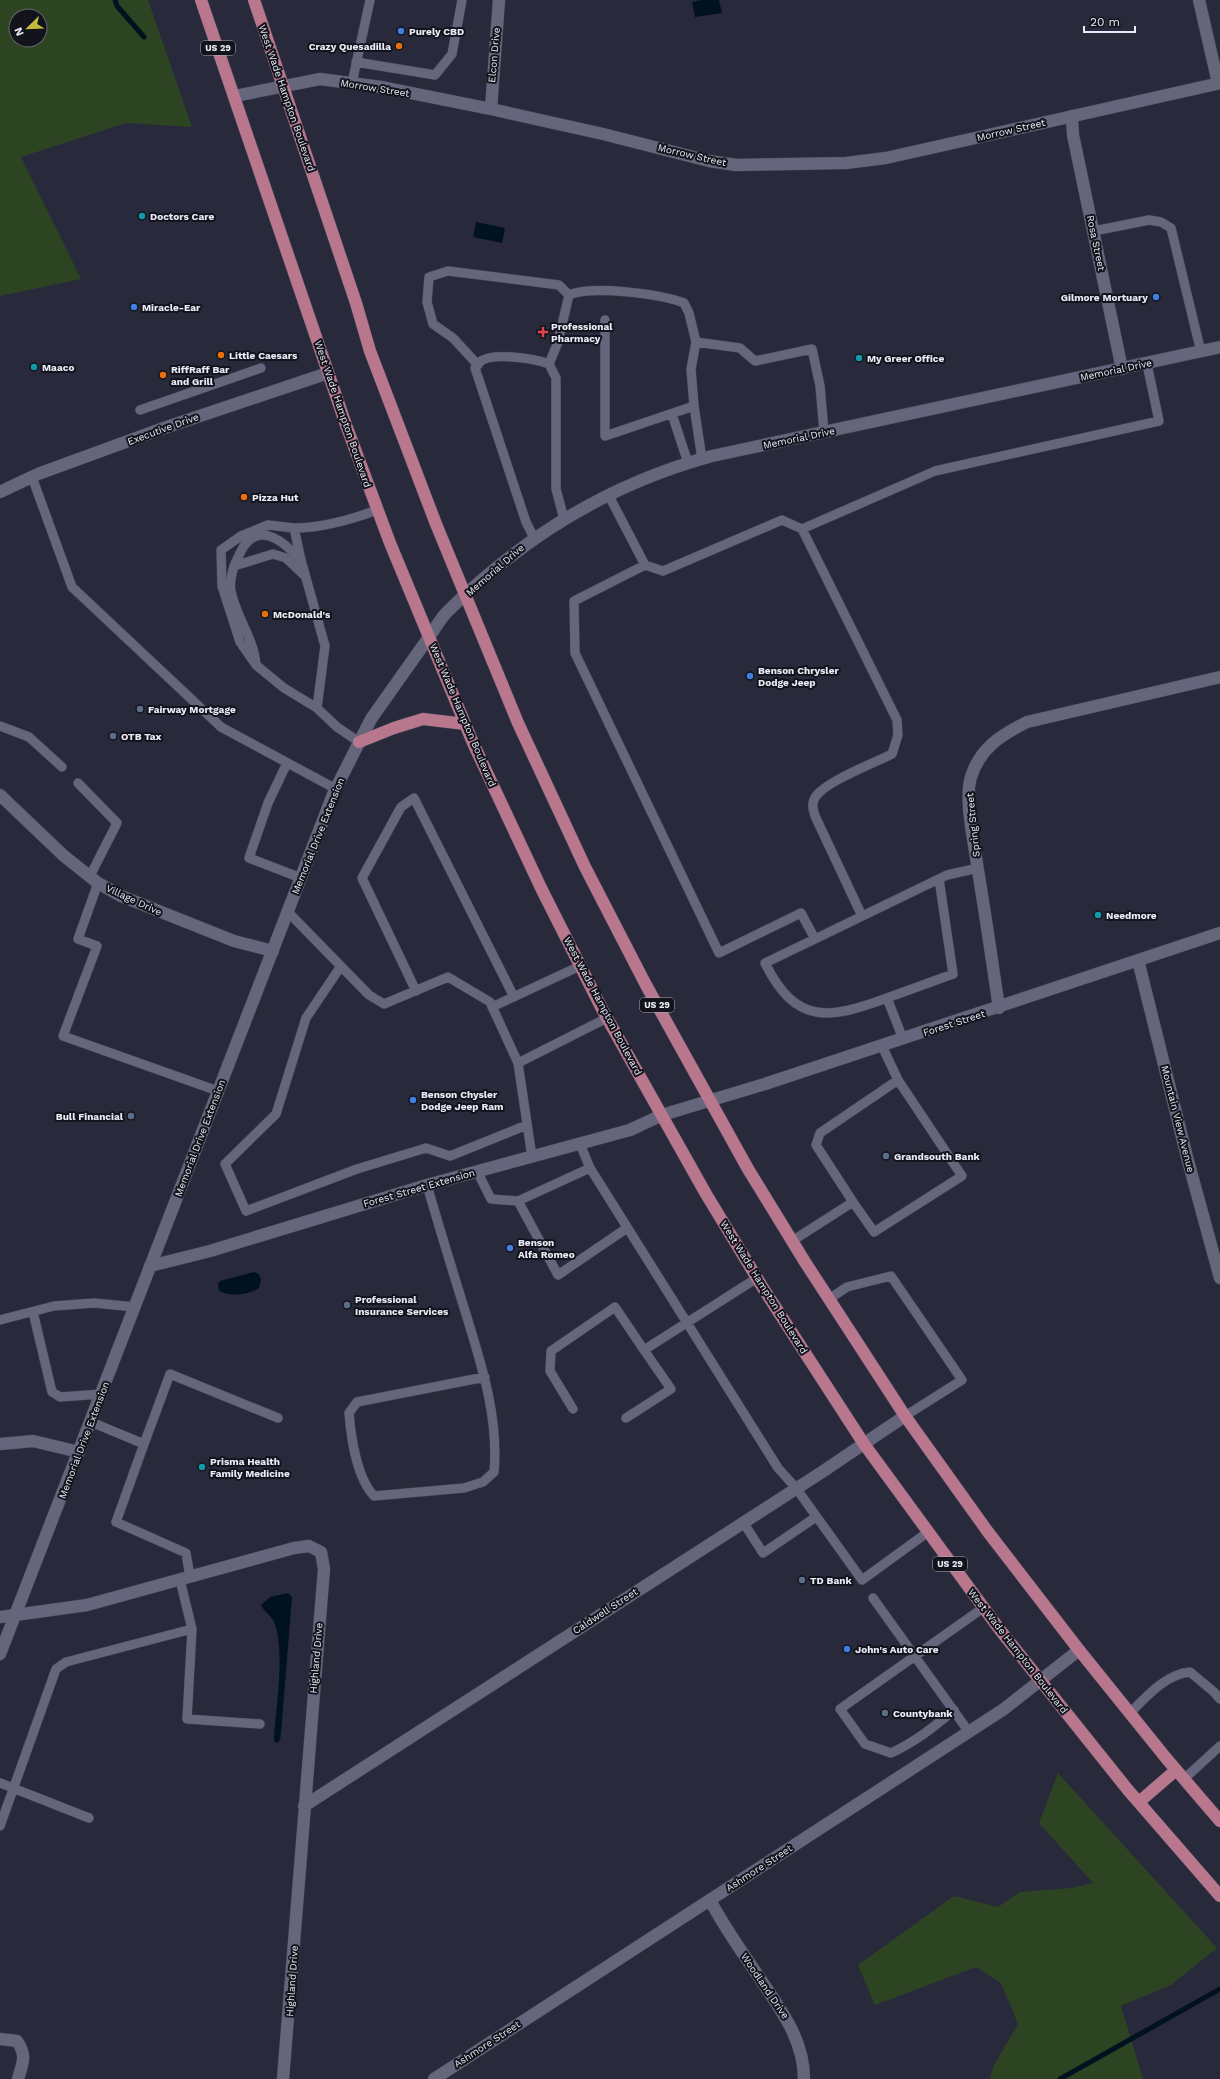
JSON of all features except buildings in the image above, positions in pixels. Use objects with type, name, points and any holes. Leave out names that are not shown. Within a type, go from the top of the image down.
[{"type":"main road","name":"West Wade Hampton Boulevard","points":[[201,0],[235,96],[328,373],[377,510],[465,724],[541,888],[607,1018],[757,1278],[864,1444],[983,1608],[1040,1681],[1138,1802],[1220,1896]]},
{"type":"main road","name":"West Wade Hampton Boulevard","points":[[254,0],[356,303],[370,351],[436,524],[518,723],[585,867],[646,985],[710,1101],[792,1241],[905,1416],[988,1532],[1079,1650],[1180,1775],[1220,1821]]},
{"type":"main road","points":[[359,742],[394,728],[423,720],[465,724]]},
{"type":"main road","points":[[1138,1802],[1180,1775]]},
{"type":"street","name":"Elcon Drive","points":[[491,109],[499,0]]},
{"type":"street","points":[[1199,0],[1219,83]]},
{"type":"street","name":"Morrow Street","points":[[235,96],[320,79],[352,83],[491,109],[603,134],[709,161],[736,165],[759,166],[846,163],[886,158],[1219,83]]},
{"type":"street","name":"Rosa Street","points":[[1072,116],[1073,135],[1122,369]]},
{"type":"street","name":"Memorial Drive","points":[[429,637],[446,613],[534,538],[608,494],[645,478],[702,459],[1220,347]]},
{"type":"street","name":"Executive Drive","points":[[0,492],[32,477],[161,429],[328,373]]},
{"type":"street","name":"Memorial Drive Extension","points":[[0,1654],[336,789],[371,719],[429,637]]},
{"type":"street","name":"Spring Street","points":[[999,1008],[978,868],[969,793],[970,778],[978,760],[989,744],[1010,730],[1027,722],[1220,677]]},
{"type":"street","name":"Village Drive","points":[[0,796],[64,856],[94,879],[121,896],[234,941],[273,951]]},
{"type":"street","name":"Forest Street","points":[[686,1108],[999,1008],[1220,933]]},
{"type":"street","name":"Mountain View Avenue","points":[[1138,960],[1220,1278]]},
{"type":"street","name":"Forest Street Extension","points":[[150,1266],[210,1251],[427,1185],[630,1130],[662,1115],[686,1108]]},
{"type":"street","name":"Caldwell Street","points":[[304,1806],[905,1416]]},
{"type":"street","points":[[0,1444],[33,1441],[79,1452]]},
{"type":"street","name":"Highland Drive","points":[[0,1617],[87,1605],[294,1548],[309,1546],[321,1552],[324,1569],[283,2079]]},
{"type":"street","name":"Ashmore Street","points":[[434,2079],[1004,1709],[1079,1650]]},
{"type":"street","name":"Woodland Drive","points":[[710,1900],[722,1922],[789,2023],[802,2056],[804,2079]]},
{"type":"street","points":[[0,2039],[17,2041],[24,2052],[23,2065],[18,2079]]},
{"type":"lane","points":[[352,83],[370,0]]},
{"type":"lane","points":[[356,62],[435,75],[452,54],[462,0]]},
{"type":"lane","points":[[1094,231],[1149,220],[1161,222],[1171,228],[1201,352]]},
{"type":"lane","points":[[478,364],[453,338],[433,324],[426,302],[429,277],[448,271],[529,281],[559,285],[569,295]]},
{"type":"lane","points":[[569,295],[578,291],[626,293],[668,297],[684,303],[689,313],[696,342],[691,370],[694,406],[702,459]]},
{"type":"lane","points":[[549,364],[558,342],[569,295]]},
{"type":"lane","points":[[604,320],[605,436],[694,406]]},
{"type":"lane","points":[[696,342],[740,348],[755,362],[812,349],[820,386],[824,432]]},
{"type":"lane","points":[[534,538],[526,522],[475,368],[482,361],[494,356],[538,360],[549,364],[556,378],[556,489],[564,519]]},
{"type":"lane","points":[[802,528],[935,471],[1159,421],[1147,364]]},
{"type":"lane","points":[[140,410],[261,368]]},
{"type":"lane","points":[[672,414],[688,463]]},
{"type":"lane","points":[[32,477],[72,587],[221,727],[336,789]]},
{"type":"lane","points":[[608,494],[645,564],[663,571],[782,520],[802,528],[897,720],[898,735],[892,754],[825,787],[815,796],[812,805],[862,916]]},
{"type":"lane","points":[[359,742],[316,708],[284,688],[256,665],[240,642],[222,586],[222,550],[241,536],[268,525],[294,528],[314,528],[356,518],[377,510]]},
{"type":"lane","points":[[294,528],[301,560],[325,646],[316,708]]},
{"type":"lane","points":[[256,665],[255,651],[230,590],[230,579],[234,566],[244,545],[256,536],[273,536],[286,543],[301,560]]},
{"type":"lane","points":[[234,566],[273,554],[286,558],[306,577]]},
{"type":"lane","points":[[645,564],[574,601],[574,653],[719,952],[801,913],[815,939]]},
{"type":"lane","points":[[0,726],[29,738],[62,767]]},
{"type":"lane","points":[[287,763],[268,804],[249,858],[301,878]]},
{"type":"lane","points":[[78,783],[116,823],[94,879],[78,939],[97,946],[63,1036],[218,1091]]},
{"type":"lane","points":[[416,991],[362,878],[401,807],[414,798],[514,997]]},
{"type":"lane","points":[[939,879],[954,974],[867,1005],[833,1014],[818,1014],[805,1009],[793,1001],[780,989],[765,963],[947,875],[978,868]]},
{"type":"lane","points":[[288,912],[369,995],[384,1004],[448,977],[490,1002],[518,1063],[532,1157]]},
{"type":"lane","points":[[341,966],[306,1018],[276,1114],[225,1164],[246,1210],[357,1169],[426,1148],[450,1156],[527,1125]]},
{"type":"lane","points":[[492,1006],[580,966]]},
{"type":"lane","points":[[886,998],[903,1039]]},
{"type":"lane","points":[[518,1063],[607,1018]]},
{"type":"lane","points":[[882,1046],[898,1080],[962,1176],[874,1232],[816,1145],[820,1133],[898,1080]]},
{"type":"lane","points":[[580,1144],[590,1168],[778,1468],[796,1488],[862,1580],[928,1532]]},
{"type":"lane","points":[[477,1171],[491,1199],[518,1201],[590,1168]]},
{"type":"lane","points":[[427,1185],[485,1377],[496,1451],[494,1472],[483,1482],[464,1488],[374,1496],[366,1487],[352,1438],[349,1413],[358,1402],[485,1377]]},
{"type":"lane","points":[[518,1201],[558,1275],[627,1228]]},
{"type":"lane","points":[[792,1241],[853,1202]]},
{"type":"lane","points":[[829,1299],[847,1287],[890,1276],[962,1380],[905,1416]]},
{"type":"lane","points":[[644,1350],[757,1278]]},
{"type":"lane","points":[[0,1320],[54,1306],[94,1303],[135,1307]]},
{"type":"lane","points":[[573,1409],[550,1371],[551,1351],[615,1307],[671,1389],[626,1418]]},
{"type":"lane","points":[[33,1312],[52,1392],[60,1397],[102,1394]]},
{"type":"lane","points":[[260,1724],[187,1718],[192,1629],[185,1579],[186,1553],[116,1522],[170,1374],[278,1418]]},
{"type":"lane","points":[[91,1422],[144,1444]]},
{"type":"lane","points":[[743,1522],[763,1553],[816,1517]]},
{"type":"lane","points":[[873,1598],[969,1732]]},
{"type":"lane","points":[[954,1710],[931,1730],[908,1746],[891,1754],[865,1744],[840,1709],[983,1608]]},
{"type":"lane","points":[[0,1826],[56,1668],[66,1662],[192,1629]]},
{"type":"lane","points":[[1130,1713],[1144,1698],[1180,1672],[1190,1672],[1220,1699]]},
{"type":"lane","points":[[1180,1775],[1220,1746]]},
{"type":"lane","points":[[0,1783],[89,1818]]},
{"type":"green space","points":[[0,0],[148,0],[192,127],[126,123],[21,157],[81,279],[0,296]]},
{"type":"green space","points":[[1058,1773],[1217,1948],[1171,1985],[1121,2006],[1143,2079],[990,2079],[994,2065],[1018,2024],[1001,1983],[976,1967],[875,2005],[858,1965],[954,1896],[998,1907],[1020,1892],[1072,1888],[1093,1883],[1039,1823]]},
{"type":"water","points":[[701,0],[719,0],[722,13],[695,17],[692,2]]},
{"type":"water","points":[[476,222],[505,228],[502,243],[473,237]]},
{"type":"water","points":[[254,1272],[259,1274],[261,1280],[259,1288],[245,1294],[234,1295],[219,1291],[218,1284],[220,1281]]},
{"type":"water","points":[[288,1593],[292,1597],[281,1733],[280,1740],[277,1743],[274,1741],[274,1737],[280,1665],[278,1636],[274,1621],[261,1605],[270,1597]]},
{"type":"waterway","points":[[115,0],[117,6],[144,37]]},
{"type":"waterway","points":[[1060,2079],[1220,1989]]},
{"type":"place","name":"Purely CBD","points":[[401,31]]},
{"type":"place","name":"Crazy Quesadilla","points":[[399,46]]},
{"type":"place","name":"Doctors Care","points":[[142,216]]},
{"type":"place","name":"Gilmore Mortuary","points":[[1156,297]]},
{"type":"place","name":"Miracle-Ear","points":[[134,307]]},
{"type":"place","name":"Professional Pharmacy","points":[[543,332]]},
{"type":"place","name":"Little Caesars","points":[[221,355]]},
{"type":"place","name":"My Greer Office","points":[[859,358]]},
{"type":"place","name":"Maaco","points":[[34,367]]},
{"type":"place","name":"RiffRaff Bar and Grill","points":[[163,375]]},
{"type":"place","name":"Pizza Hut","points":[[244,497]]},
{"type":"place","name":"McDonald's","points":[[265,614]]},
{"type":"place","name":"Benson Chrysler Dodge Jeep","points":[[750,676]]},
{"type":"place","name":"Fairway Mortgage","points":[[140,709]]},
{"type":"place","name":"OTB Tax","points":[[113,736]]},
{"type":"place","name":"Needmore","points":[[1098,915]]},
{"type":"place","name":"Benson Chysler Dodge Jeep Ram","points":[[413,1100]]},
{"type":"place","name":"Bull Financial","points":[[131,1116]]},
{"type":"place","name":"Grandsouth Bank","points":[[886,1156]]},
{"type":"place","name":"Benson Alfa Romeo","points":[[510,1248]]},
{"type":"place","name":"Professional Insurance Services","points":[[347,1305]]},
{"type":"place","name":"Prisma Health Family Medicine","points":[[202,1467]]},
{"type":"place","name":"TD Bank","points":[[802,1580]]},
{"type":"place","name":"John's Auto Care","points":[[847,1649]]},
{"type":"place","name":"Countybank","points":[[885,1713]]}]
